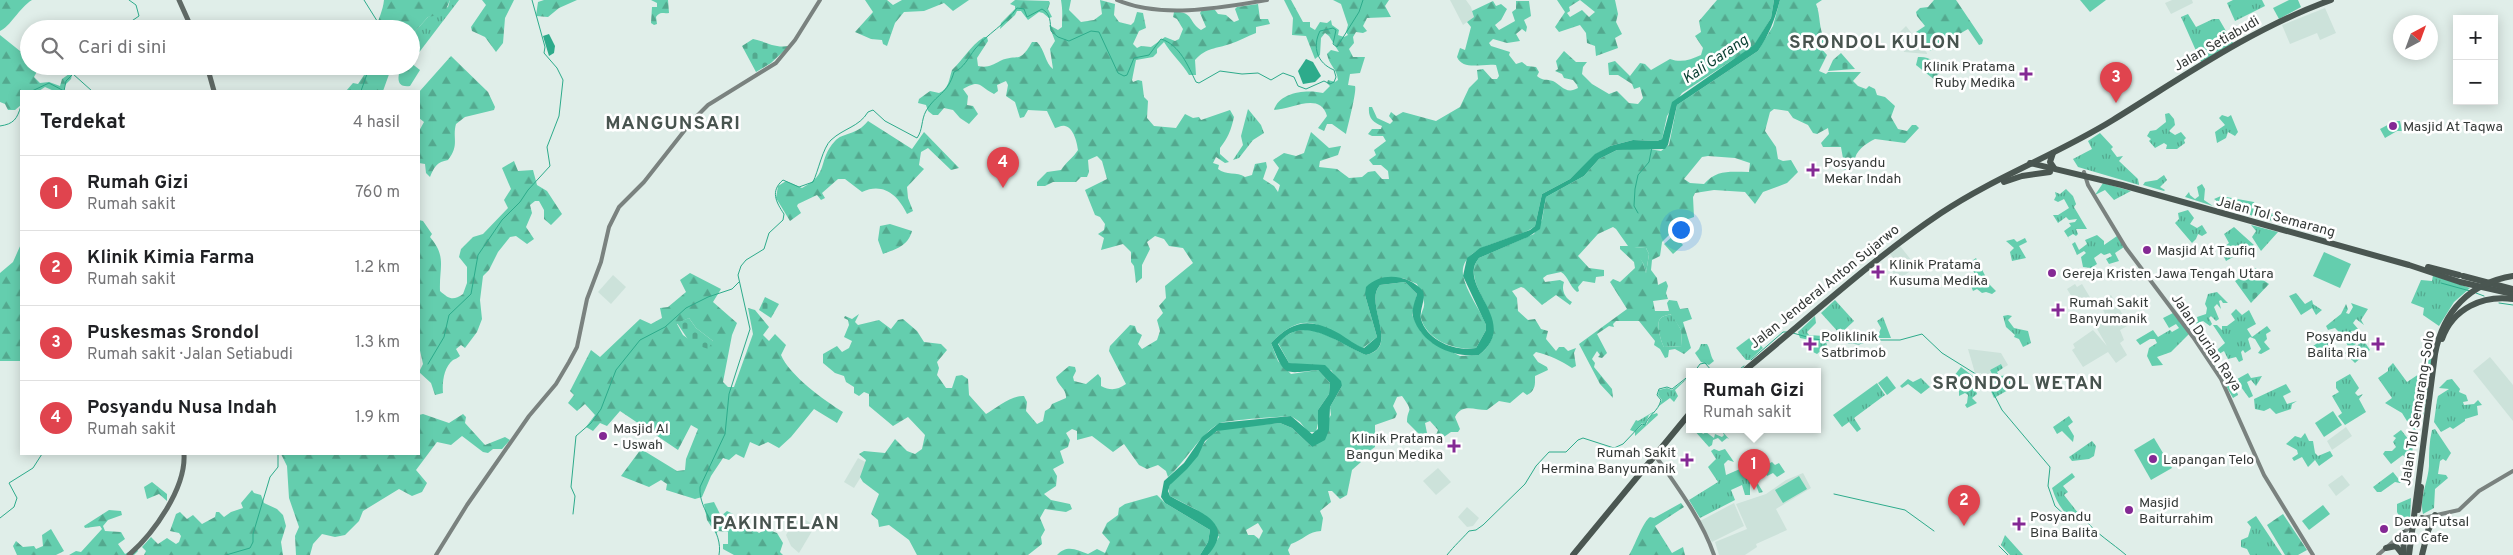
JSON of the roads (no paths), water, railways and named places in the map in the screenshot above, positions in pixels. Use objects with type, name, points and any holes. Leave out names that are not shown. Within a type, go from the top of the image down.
[{"type":"highway","name":"Jalan Setiabudi","points":[[1925,222],[1988,182],[2053,153],[2234,46],[2277,23],[2331,0]]},
{"type":"highway","name":"Jalan Setiabudi","points":[[1925,222],[2118,115]]},
{"type":"highway","points":[[2053,153],[2050,162],[2057,170]]},
{"type":"highway","name":"Jalan Tol Semarang","points":[[2031,163],[2057,170],[2084,174],[2513,289]]},
{"type":"highway","points":[[1990,185],[2022,176],[2057,170]]},
{"type":"highway","name":"Jalan Tol Semarang","points":[[2084,174],[2409,264],[2460,282],[2513,294]]},
{"type":"highway","name":"Jalan Jenderal Anton Sujarwo","points":[[1747,368],[1858,274],[1925,222]]},
{"type":"highway","name":"Jalan Tol Semarang–Solo","points":[[2417,516],[2438,337],[2444,324],[2460,301],[2485,283],[2513,276]]},
{"type":"highway","name":"Jalan Tol Semarang–Solo","points":[[2409,555],[2417,516],[2441,345],[2445,332],[2457,315],[2473,304],[2493,298],[2513,300]]},
{"type":"highway","name":"Jalan Jenderal Anton Sujarwo","points":[[1744,368],[1789,332]]},
{"type":"highway","points":[[1656,457],[1686,418]]},
{"type":"highway","points":[[1577,555],[1686,423]]},
{"type":"highway","points":[[2422,555],[2428,531],[2435,515]]},
{"type":"highway","points":[[2417,516],[2428,522],[2428,531]]},
{"type":"highway","points":[[1572,555],[1600,525]]},
{"type":"highway","points":[[2403,533],[2403,555]]},
{"type":"highway","name":"Jalan Tol Semarang–Solo","points":[[2413,536],[2413,555]]},
{"type":"highway","points":[[2386,548],[2396,546],[2403,555]]},
{"type":"main road","points":[[179,0],[188,20]]},
{"type":"main road","points":[[436,555],[472,498],[529,416],[556,384],[569,362],[576,347],[587,299],[601,262],[609,227],[618,208],[644,182],[692,121],[708,105],[776,63],[789,48],[820,0]]},
{"type":"main road","points":[[1117,0],[1140,9],[1156,10],[1217,7],[1267,0]]},
{"type":"main road","points":[[210,75],[214,90]]},
{"type":"main road","name":"Jalan Durian Raya","points":[[2084,174],[2126,248],[2193,337],[2221,379],[2264,475],[2313,555]]},
{"type":"main road","points":[[129,555],[143,542],[170,503],[184,465],[184,455]]},
{"type":"main road","points":[[1656,457],[1706,534],[1714,555]]},
{"type":"main road","points":[[2378,555],[2403,533],[2417,516],[2435,515],[2459,510],[2479,491],[2513,471]]},
{"type":"waterway","points":[[129,0],[136,5],[139,16],[133,20]]},
{"type":"waterway","points":[[364,0],[376,20]]},
{"type":"waterway","points":[[428,364],[444,337],[449,315],[471,294],[478,255],[502,220],[550,166],[547,147],[559,116],[563,80],[557,68],[544,53],[545,47],[532,0]]},
{"type":"waterway","points":[[719,555],[720,546],[718,538],[700,496],[700,487],[725,434],[729,394],[750,329],[738,275],[741,266],[746,260],[764,249],[769,233],[783,220],[784,214],[777,201],[775,192],[783,180],[799,187],[813,182],[828,143],[873,110],[885,121],[917,138],[926,111],[945,90],[954,72],[963,65],[975,49],[1017,8],[1024,9],[1027,17],[1042,9],[1049,16],[1051,31],[1058,37],[1069,41],[1091,31],[1099,32],[1118,73],[1124,76],[1127,75],[1134,58],[1149,55],[1161,39],[1168,42],[1178,51],[1196,82],[1199,83],[1220,71],[1242,74],[1258,73],[1271,80],[1283,73],[1294,77],[1298,86],[1306,89],[1324,81],[1330,84],[1334,82],[1336,77],[1334,70],[1320,59],[1316,49],[1320,31],[1333,28],[1336,30],[1333,44],[1337,47],[1359,12],[1363,0]]},
{"type":"waterway","points":[[64,90],[66,81],[72,75]]},
{"type":"waterway","points":[[74,75],[91,90]]},
{"type":"waterway","points":[[361,90],[367,75]]},
{"type":"waterway","points":[[34,90],[49,83],[62,90]]},
{"type":"waterway","points":[[0,126],[9,124],[14,120],[20,109]]},
{"type":"waterway","points":[[1638,213],[1634,206],[1635,189],[1638,175],[1649,162],[1652,147]]},
{"type":"waterway","points":[[573,514],[575,496],[571,487],[576,436],[591,423],[601,409],[616,370],[640,340],[665,327],[686,308],[708,297],[732,289],[739,282]]},
{"type":"waterway","points":[[2441,283],[2470,291]]},
{"type":"waterway","points":[[2476,293],[2484,296]]},
{"type":"waterway","points":[[2499,303],[2513,305]]},
{"type":"waterway","points":[[1751,360],[1783,332],[1787,332]]},
{"type":"waterway","points":[[1793,333],[1814,339],[1859,344],[1872,340],[1900,340],[1922,334],[1942,353],[1987,381],[2002,410],[2050,467],[2048,486],[2055,506],[2069,519],[2076,522],[2085,520],[2126,555]]},
{"type":"waterway","points":[[1697,368],[1700,364],[1705,363],[1709,368]]},
{"type":"waterway","points":[[1447,555],[1469,531],[1476,530],[1483,525],[1525,484],[1536,466],[1549,452],[1566,452],[1578,440],[1583,438],[1614,448],[1623,444],[1642,424],[1645,425],[1658,407],[1661,400],[1657,395],[1659,389],[1667,387],[1672,389],[1686,378]]},
{"type":"waterway","points":[[0,518],[14,507],[17,498],[9,483],[33,468],[41,455]]},
{"type":"waterway","points":[[226,555],[250,548],[270,477],[278,467],[278,455]]},
{"type":"waterway","points":[[1834,494],[1905,510],[1934,531]]},
{"type":"waterway","points":[[1999,546],[2008,555]]},
{"type":"place","name":"Klinik Pratama Ruby Medika","points":[[2026,74]]},
{"type":"place","name":"Puskesmas Srondol","points":[[2116,103]]},
{"type":"place","name":"Masjid At Taqwa","points":[[2393,126]]},
{"type":"place","name":"Posyandu Mekar Indah","points":[[1813,170]]},
{"type":"place","name":"Posyandu Nusa Indah","points":[[1003,188]]},
{"type":"place","name":"Masjid At Taufiq","points":[[2147,250]]},
{"type":"place","name":"Klinik Pratama Kusuma Medika","points":[[1878,272]]},
{"type":"place","name":"Gereja Kristen Jawa Tengah Utara","points":[[2052,273]]},
{"type":"place","name":"Rumah Sakit Banyumanik","points":[[2058,310]]},
{"type":"place","name":"Poliklinik Satbrimob","points":[[1810,344]]},
{"type":"place","name":"Posyandu Balita Ria","points":[[2378,344]]},
{"type":"place","name":"Masjid Al - Uswah","points":[[603,436]]},
{"type":"place","name":"Klinik Pratama Bangun Medika","points":[[1454,446]]},
{"type":"place","name":"Lapangan Telo","points":[[2153,459]]},
{"type":"place","name":"Rumah Sakit Hermina Banyumanik","points":[[1687,460]]},
{"type":"place","name":"Rumah Gizi","points":[[1754,490]]},
{"type":"place","name":"Masjid Baiturrahim","points":[[2129,510]]},
{"type":"place","name":"Posyandu Bina Balita","points":[[2019,524]]},
{"type":"place","name":"Klinik Kimia Farma","points":[[1964,526]]},
{"type":"place","name":"Dewa Futsal dan Cafe","points":[[2384,529]]},
{"type":"district","name":"SRONDOL KULON","points":[[1875,41]]},
{"type":"district","name":"MANGUNSARI","points":[[673,122]]},
{"type":"district","name":"SRONDOL WETAN","points":[[2018,382]]},
{"type":"district","name":"PAKINTELAN","points":[[776,522]]},
{"type":"water label","name":"Kali Garang","points":[[1715,59]]}]
